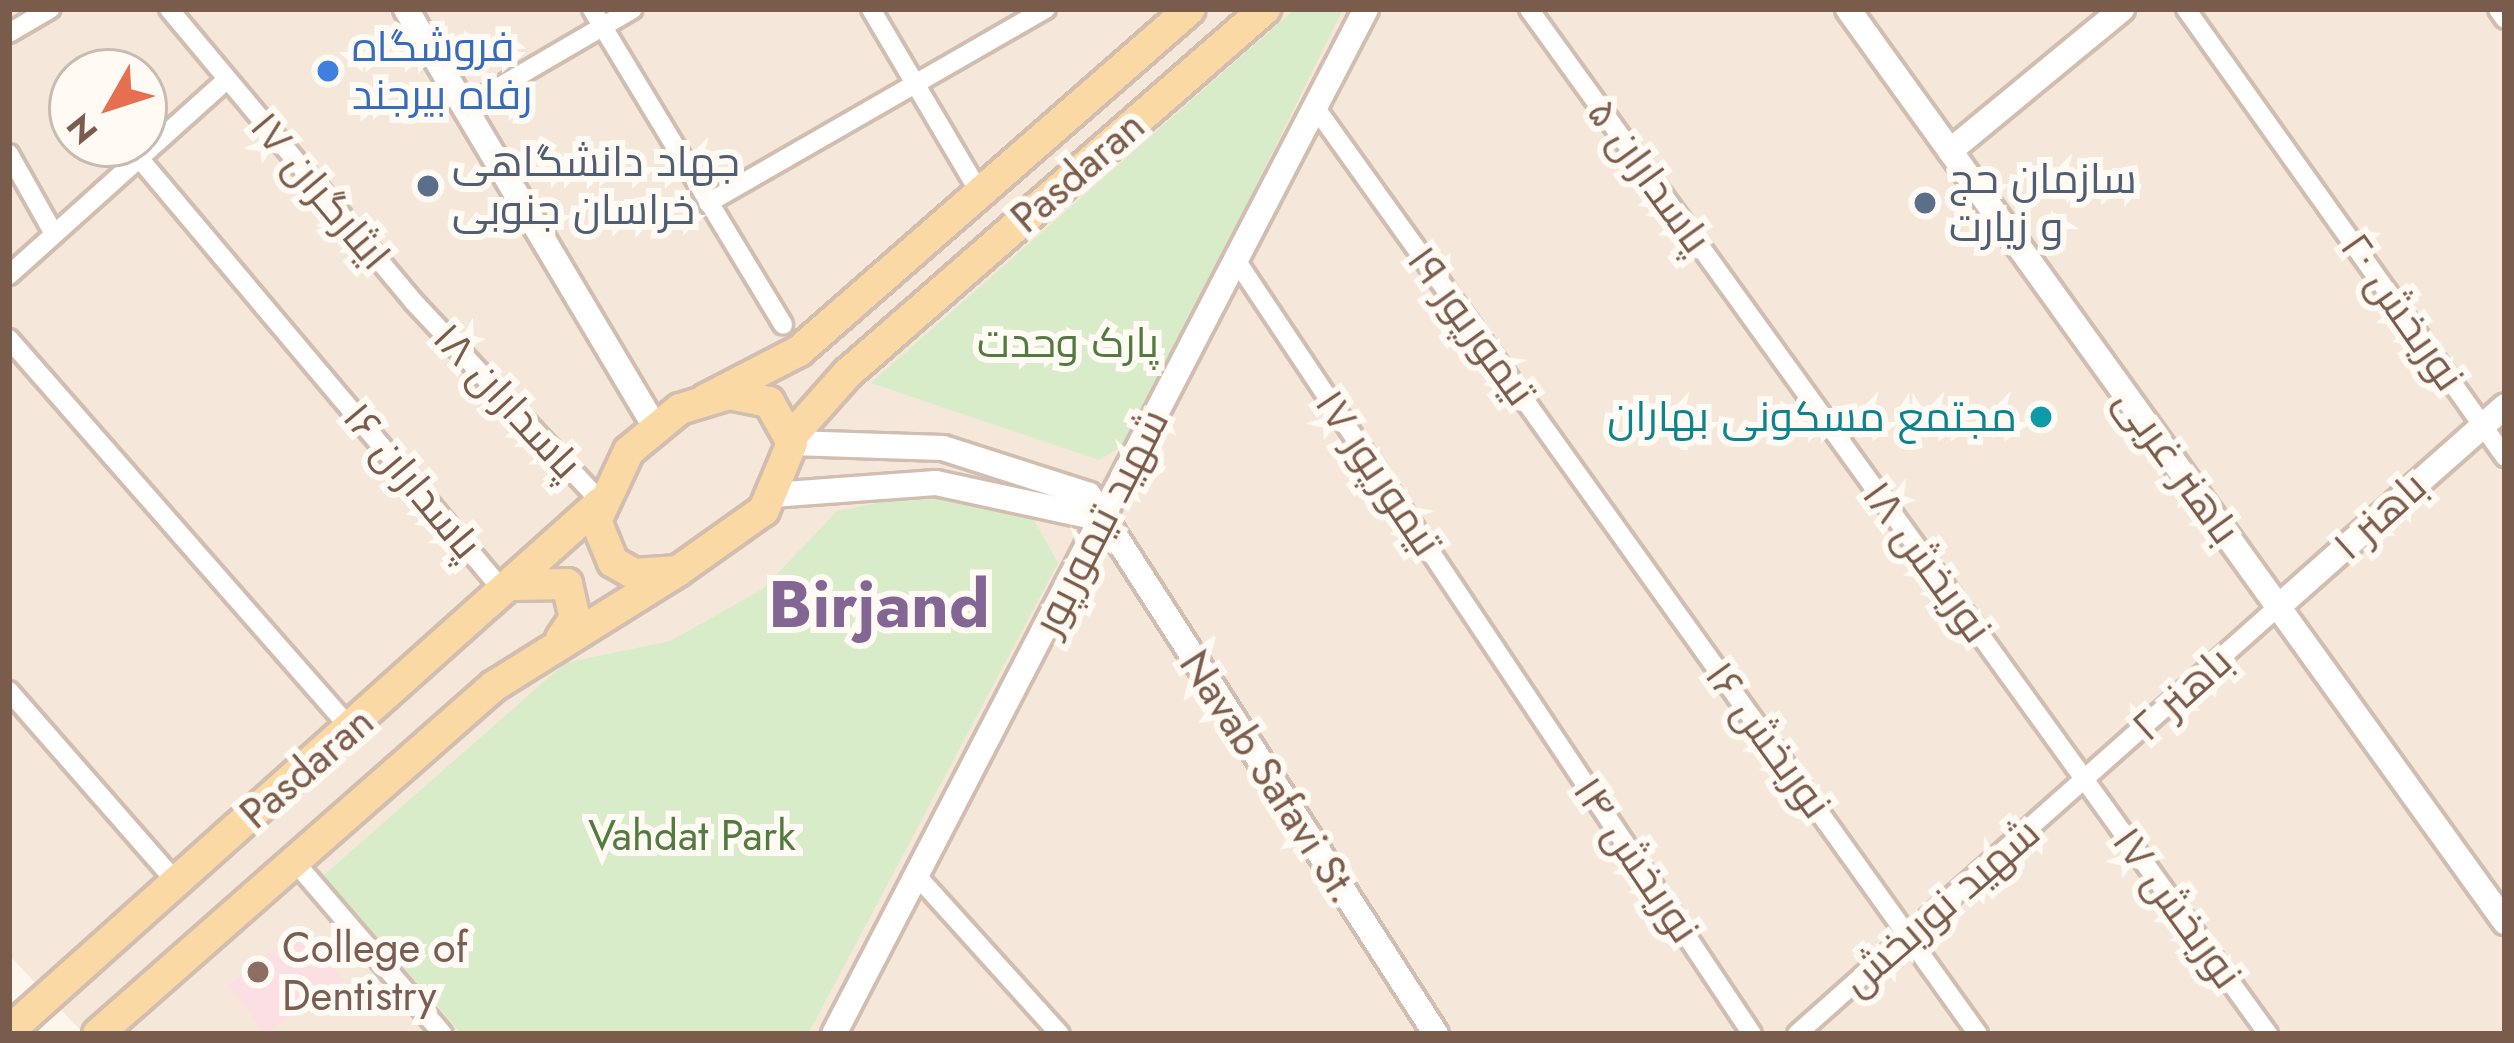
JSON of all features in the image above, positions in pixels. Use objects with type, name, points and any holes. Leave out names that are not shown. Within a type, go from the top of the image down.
[{"type":"main road","name":"Pasdaran","points":[[791,440],[848,373],[1265,9]]},
{"type":"main road","name":"Pasdaran","points":[[706,399],[799,351],[1179,13]]},
{"type":"main road","points":[[706,399],[769,402],[791,440],[772,495],[739,536],[678,571],[634,574],[613,562],[596,521],[601,502],[655,427],[706,399]]},
{"type":"main road","name":"Pasdaran","points":[[9,1031],[510,589],[601,502]]},
{"type":"main road","name":"Pasdaran","points":[[98,1034],[294,862],[561,639],[678,571]]},
{"type":"main road","points":[[510,589],[567,584],[575,618],[561,639]]},
{"type":"street","points":[[9,34],[50,9]]},
{"type":"street","name":"ایثارگران ۱۷","points":[[169,9],[413,301]]},
{"type":"street","points":[[406,9],[655,427]]},
{"type":"street","points":[[464,107],[597,18],[633,9]]},
{"type":"street","points":[[871,9],[980,193]]},
{"type":"street","points":[[708,203],[1046,9]]},
{"type":"street","name":"شهید تیمورپور","points":[[834,1034],[1366,9]]},
{"type":"street","name":"پاسداران ۵","points":[[1529,9],[1769,342]]},
{"type":"street","name":"باهنر غربی","points":[[1848,9],[2505,922]]},
{"type":"street","points":[[1951,152],[2122,9]]},
{"type":"street","name":"نوربخش ۲۰","points":[[2186,9],[2505,457]]},
{"type":"street","points":[[2498,9],[2505,19]]},
{"type":"street","points":[[597,18],[783,325]]},
{"type":"street","points":[[168,132],[226,80]]},
{"type":"street","name":"تیمورپور ۱۹","points":[[1315,107],[1628,545]]},
{"type":"street","points":[[9,154],[54,234]]},
{"type":"street","points":[[9,274],[128,168]]},
{"type":"street","name":"پاسداران ۱۶","points":[[148,168],[510,589]]},
{"type":"street","name":"تیمورپور ۱۷","points":[[1236,260],[1520,685]]},
{"type":"street","name":"پاسداران ۱۸","points":[[413,301],[601,502]]},
{"type":"street","points":[[9,339],[351,729]]},
{"type":"street","name":"نوربخش ۱۸","points":[[1769,342],[2085,781]]},
{"type":"street","name":"باهنر ۱","points":[[2278,607],[2505,406]]},
{"type":"street","name":"Navab Safavi St.","points":[[791,440],[875,441],[1015,464],[1075,483],[1436,1034]]},
{"type":"street","points":[[772,495],[936,483],[1102,519]]},
{"type":"street","name":"نوربخش ۱۶","points":[[1628,545],[1978,1034]]},
{"type":"street","name":"باهنر ۲","points":[[2085,781],[2278,607]]},
{"type":"street","name":"نوربخش ۱۴","points":[[1520,685],[1752,1034]]},
{"type":"street","points":[[9,692],[177,883]]},
{"type":"street","name":"شهید نوربخش","points":[[1797,1034],[2085,781]]},
{"type":"street","name":"نوربخش ۱۷","points":[[2085,781],[2268,1034]]},
{"type":"street","points":[[294,862],[443,1034]]},
{"type":"street","points":[[917,876],[1060,1034]]},
{"type":"shaded area","points":[[9,9],[2505,9],[2505,1034],[84,1034],[9,955]]},
{"type":"shaded area","points":[[290,938],[311,942],[344,981],[265,1034],[229,985]]},
{"type":"green space","name":"پارک وحدت","points":[[1295,9],[1343,9],[1130,442],[1099,460],[871,383]]},
{"type":"green space","name":"Vahdat Park","points":[[938,491],[1034,520],[1058,563],[808,1034],[462,1034],[323,876],[565,663],[670,641],[763,589],[837,511]]},
{"type":"place","name":"فروشگاه رفاه بیرجند","points":[[328,71]]},
{"type":"place","name":"جهاد دانشگاهی خراسان جنوبی","points":[[428,186]]},
{"type":"place","name":"سازمان حج و زیارت","points":[[1925,203]]},
{"type":"place","name":"مجتمع مسکونی بهاران","points":[[2041,417]]},
{"type":"place","name":"College of Dentistry","points":[[258,972]]},
{"type":"district","name":"Birjand","points":[[879,605]]}]
